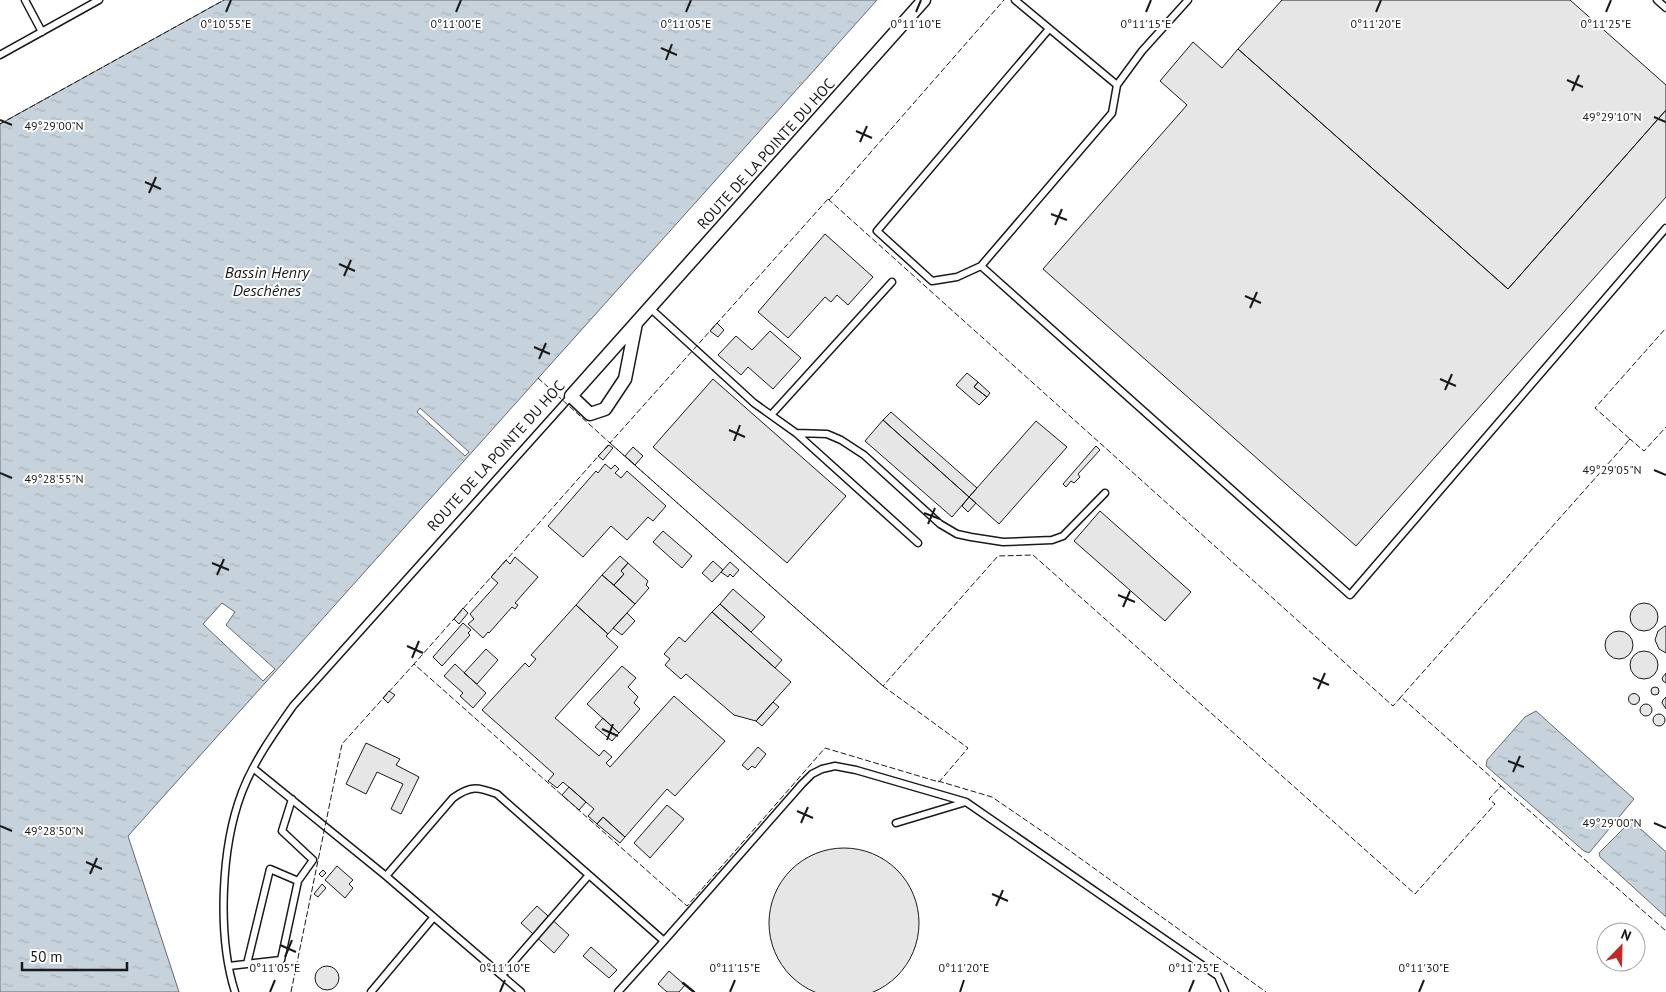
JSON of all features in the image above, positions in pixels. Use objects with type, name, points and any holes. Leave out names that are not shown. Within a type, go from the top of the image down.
[{"type":"street","name":"ROUTE DE LA POINTE DU HOC","points":[[571,396],[924,0]]},
{"type":"street","points":[[571,396],[590,414],[605,409],[625,379],[636,323]]},
{"type":"lane","points":[[25,0],[42,32]]},
{"type":"lane","points":[[0,55],[98,0]]},
{"type":"lane","points":[[1009,0],[1017,2],[1117,85]]},
{"type":"lane","points":[[1049,29],[877,231],[932,281],[957,277],[981,266],[1112,113],[1117,85],[1142,51],[1188,0]]},
{"type":"lane","points":[[1657,0],[1666,8]]},
{"type":"lane","points":[[981,266],[1350,595],[1666,228]]},
{"type":"lane","points":[[771,415],[892,282]]},
{"type":"lane","points":[[650,308],[754,403],[796,433],[918,543]]},
{"type":"lane","name":"ROUTE DE LA POINTE DU HOC","points":[[235,992],[225,936],[224,876],[230,831],[242,792],[253,768],[293,706],[571,396]]},
{"type":"lane","points":[[796,433],[827,434],[841,440],[864,455],[940,524],[956,534],[971,537],[1003,542],[1052,540],[1063,536],[1105,493]]},
{"type":"lane","points":[[618,992],[802,784],[812,774],[835,766],[856,770],[966,802],[1218,976],[1225,992]]},
{"type":"lane","points":[[253,768],[386,876],[521,992]]},
{"type":"lane","points":[[386,876],[453,798],[473,788],[484,789],[497,794],[664,942]]},
{"type":"lane","points":[[229,966],[281,960],[298,881],[314,860],[282,831],[292,799]]},
{"type":"lane","points":[[896,823],[966,802]]},
{"type":"lane","points":[[247,964],[270,869],[298,881]]},
{"type":"lane","points":[[502,975],[589,876]]},
{"type":"lane","points":[[371,992],[433,918]]},
{"type":"water","name":"Bassin Henry Deschênes","points":[[224,0],[877,0],[128,836],[179,992],[0,992],[0,124]]},
{"type":"water","points":[[1536,711],[1634,799],[1589,853],[1584,851],[1486,766],[1487,760],[1525,717]]},
{"type":"water","points":[[1630,822],[1666,852],[1666,917],[1600,857],[1599,853]]},
{"type":"pier","points":[[420,408],[469,452],[465,456],[417,412]]},
{"type":"pier","points":[[222,603],[235,612],[226,625],[275,669],[263,681],[203,624]]},
{"type":"building","points":[[1282,0],[1570,0],[1666,85],[1666,110],[1508,289],[1238,49]]},
{"type":"building","points":[[1193,42],[1222,68],[1238,49],[1508,289],[1666,110],[1666,197],[1356,546],[1043,269],[1187,105],[1160,81]]},
{"type":"building","points":[[825,234],[873,277],[848,305],[837,295],[831,302],[825,297],[788,338],[758,312]]},
{"type":"building","points":[[717,323],[724,330],[718,337],[710,331]]},
{"type":"building","points":[[770,331],[801,358],[773,389],[748,367],[741,375],[718,355],[736,336],[752,350]]},
{"type":"building","points":[[967,373],[978,382],[974,387],[987,397],[979,405],[956,385]]},
{"type":"building","points":[[713,379],[846,496],[787,563],[653,447]]},
{"type":"building","points":[[978,382],[990,393],[987,397],[974,387]]},
{"type":"building","points":[[891,412],[977,488],[969,497],[883,420]]},
{"type":"building","points":[[883,420],[969,497],[952,517],[865,441]]},
{"type":"building","points":[[1036,421],[1067,447],[999,524],[969,497]]},
{"type":"building","points":[[609,445],[613,448],[603,460],[598,456]]},
{"type":"building","points":[[1096,446],[1100,450],[1078,474],[1080,477],[1074,483],[1071,481],[1066,487],[1063,484]]},
{"type":"building","points":[[633,447],[643,456],[635,465],[625,456]]},
{"type":"building","points":[[605,464],[611,469],[615,465],[619,469],[615,473],[621,478],[627,471],[666,506],[653,521],[648,517],[627,540],[611,526],[583,557],[548,526],[596,471],[598,473]]},
{"type":"building","points":[[969,497],[976,503],[968,512],[962,506]]},
{"type":"building","points":[[1100,511],[1191,592],[1165,621],[1074,541]]},
{"type":"building","points":[[663,531],[692,556],[682,568],[653,542]]},
{"type":"building","points":[[620,556],[628,563],[621,571],[624,574],[614,585],[602,575]]},
{"type":"building","points":[[515,557],[538,577],[515,603],[518,605],[515,609],[512,607],[483,638],[468,624],[474,619],[470,614],[498,583],[491,577],[506,560],[510,564]]},
{"type":"building","points":[[713,561],[723,570],[712,582],[702,573]]},
{"type":"building","points":[[730,562],[739,570],[733,577],[730,574],[728,577],[721,572]]},
{"type":"building","points":[[628,563],[648,581],[646,585],[649,588],[635,604],[614,585],[624,574],[621,571]]},
{"type":"building","points":[[602,575],[635,604],[608,634],[576,605]]},
{"type":"building","points":[[733,589],[765,617],[751,632],[720,604]]},
{"type":"building","points":[[1644,603],[1654,607],[1658,617],[1654,627],[1644,631],[1634,627],[1630,617],[1634,607]]},
{"type":"building","points":[[720,604],[782,660],[775,668],[712,612]]},
{"type":"building","points":[[576,605],[608,634],[606,636],[618,647],[555,718],[599,756],[604,750],[612,757],[606,763],[610,767],[674,696],[725,741],[675,796],[667,789],[625,837],[603,817],[597,824],[588,816],[594,809],[563,782],[557,788],[548,781],[554,774],[482,710],[525,663],[529,667],[536,659],[531,655]]},
{"type":"building","points":[[463,608],[468,613],[459,624],[454,619]]},
{"type":"building","points":[[712,612],[791,682],[756,721],[734,715],[686,674],[681,679],[665,665],[670,659],[664,654],[679,637],[685,642]]},
{"type":"building","points":[[627,613],[635,621],[622,635],[613,628]]},
{"type":"building","points":[[463,623],[471,630],[468,633],[470,635],[442,666],[433,657]]},
{"type":"building","points":[[1665,626],[1666,653],[1659,649],[1655,640],[1658,631]]},
{"type":"building","points":[[1619,631],[1629,635],[1633,645],[1629,655],[1619,659],[1609,655],[1605,645],[1609,635]]},
{"type":"building","points":[[486,649],[498,660],[477,684],[464,673]]},
{"type":"building","points":[[1644,651],[1654,655],[1658,665],[1654,675],[1644,679],[1634,675],[1630,665],[1634,655]]},
{"type":"building","points":[[455,664],[486,693],[473,708],[460,696],[463,693],[444,676]]},
{"type":"building","points":[[622,666],[636,678],[628,687],[638,697],[634,703],[640,709],[619,733],[587,704]]},
{"type":"building","points":[[1666,673],[1666,683],[1662,678]]},
{"type":"building","points":[[1655,687],[1659,691],[1655,695],[1651,691]]},
{"type":"building","points":[[389,691],[395,695],[388,703],[383,698]]},
{"type":"building","points":[[1634,693],[1640,699],[1634,705],[1628,699]]},
{"type":"building","points":[[1666,697],[1666,709],[1662,703]]},
{"type":"building","points":[[773,702],[779,707],[762,726],[756,721]]},
{"type":"building","points":[[1648,704],[1651,705],[1651,715],[1644,716],[1641,715],[1640,708],[1641,705]]},
{"type":"building","points":[[1661,714],[1664,715],[1664,725],[1657,726],[1654,725],[1653,718],[1654,715]]},
{"type":"building","points":[[603,718],[619,733],[612,741],[595,727]]},
{"type":"building","points":[[366,743],[400,759],[396,765],[419,777],[401,814],[391,809],[403,784],[377,772],[366,794],[346,784]]},
{"type":"building","points":[[758,747],[766,754],[755,768],[752,766],[748,770],[742,765]]},
{"type":"building","points":[[569,787],[586,802],[579,810],[562,795]]},
{"type":"building","points":[[667,805],[684,819],[650,858],[634,843]]},
{"type":"building","points":[[603,817],[625,837],[620,843],[597,824]]},
{"type":"building","points":[[844,848],[873,854],[897,870],[913,894],[919,923],[913,952],[897,976],[873,992],[844,998],[815,992],[791,976],[775,952],[769,923],[775,894],[791,870],[815,854]]},
{"type":"building","points":[[337,866],[353,880],[349,884],[353,888],[345,898],[325,880]]},
{"type":"building","points":[[323,870],[326,873],[322,877],[319,874]]},
{"type":"building","points":[[322,884],[326,888],[318,897],[314,894]]},
{"type":"building","points":[[537,906],[569,935],[554,953],[521,923]]},
{"type":"building","points":[[591,947],[617,970],[609,978],[583,956]]},
{"type":"building","points":[[327,966],[336,969],[339,978],[336,987],[327,990],[318,987],[315,978],[318,969]]},
{"type":"building","points":[[669,971],[685,985],[679,992],[667,992],[658,984]]},
{"type":"fence","points":[[0,124],[224,0]]},
{"type":"fence","points":[[829,200],[1004,0]]},
{"type":"fence","points":[[828,199],[1393,706],[1401,697],[1501,786],[1489,799],[1495,804],[1415,894],[1033,555],[998,556],[883,686],[610,443],[828,199]]},
{"type":"fence","points":[[1399,699],[1630,439],[1595,408],[1666,328]]},
{"type":"fence","points":[[538,378],[610,443]]},
{"type":"fence","points":[[1629,440],[1644,451],[1666,427]]},
{"type":"fence","points":[[610,443],[883,686],[968,748],[939,782],[825,748],[687,906],[414,664],[610,443]]},
{"type":"fence","points":[[291,992],[342,744],[415,665]]},
{"type":"fence","points":[[938,781],[992,797],[1266,992]]},
{"type":"fence","points":[[1501,786],[1666,931]]},
{"type":"wall","points":[[683,983],[694,992]]}]
